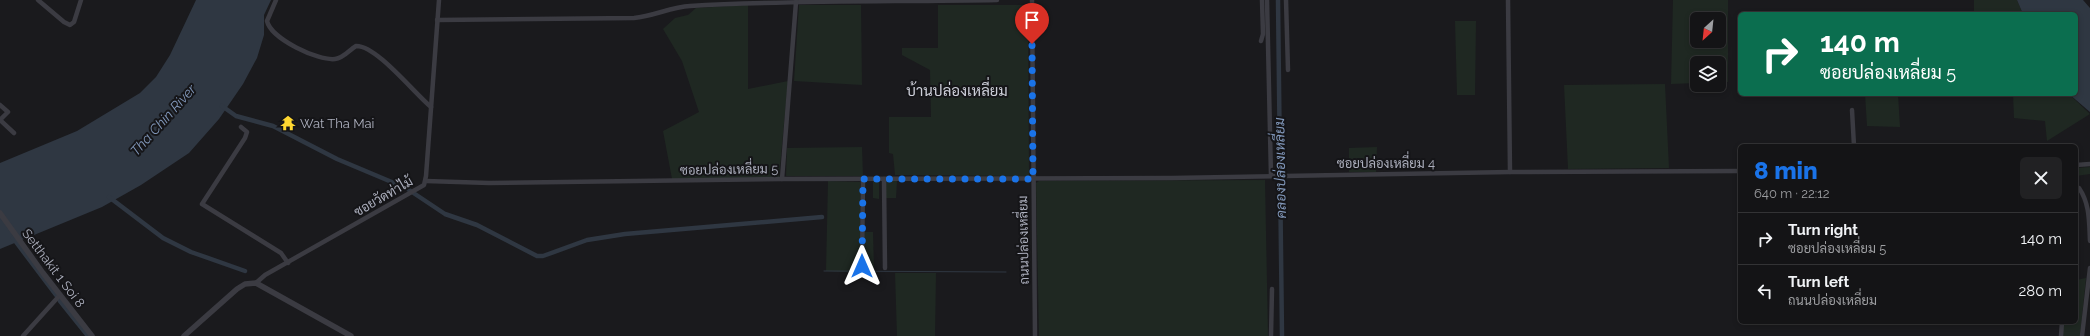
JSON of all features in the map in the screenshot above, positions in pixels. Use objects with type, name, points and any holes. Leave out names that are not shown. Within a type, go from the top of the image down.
[{"type":"street","points":[[38,0],[69,25],[74,22],[81,0]]},
{"type":"street","points":[[276,0],[267,21],[270,30],[275,35],[297,47],[334,59],[341,57],[356,46],[364,47],[383,59],[431,107]]},
{"type":"street","name":"ซอยวัดท่าไม้","points":[[256,283],[424,185],[426,181],[439,0]]},
{"type":"street","points":[[437,20],[634,18],[652,16],[685,6],[744,1],[796,2],[997,0]]},
{"type":"street","name":"ถนนปล่องเหลี่ยม","points":[[1032,0],[1035,336]]},
{"type":"street","points":[[1261,41],[1263,34],[1262,0]]},
{"type":"street","points":[[1268,0],[1271,176]]},
{"type":"street","points":[[1286,0],[1288,70]]},
{"type":"street","points":[[1508,0],[1510,172]]},
{"type":"street","points":[[782,179],[796,2]]},
{"type":"street","points":[[0,105],[8,112],[0,120],[14,133]]},
{"type":"street","points":[[1852,110],[1854,144]]},
{"type":"street","points":[[241,127],[245,129],[247,135],[202,204],[281,253],[288,263]]},
{"type":"street","points":[[2078,165],[2090,164]]},
{"type":"street","name":"ซอยปล่องเหลี่ยม 4","points":[[1033,179],[1510,172],[1738,171]]},
{"type":"street","name":"ซอยปล่องเหลี่ยม 5","points":[[426,181],[489,183],[782,179],[1033,179]]},
{"type":"street","points":[[862,266],[863,179]]},
{"type":"street","points":[[884,179],[884,268]]},
{"type":"street","points":[[2079,188],[2085,196],[2089,206],[2090,241]]},
{"type":"street","name":"Setthakit 1 Soi 8","points":[[0,213],[60,296],[92,336]]},
{"type":"street","points":[[2082,336],[2090,268]]},
{"type":"street","points":[[184,336],[237,289],[246,284],[256,283],[350,336]]},
{"type":"street","points":[[1271,336],[1272,289]]},
{"type":"street","points":[[23,336],[60,296]]},
{"type":"street","points":[[2061,336],[2062,324]]},
{"type":"shaded area","points":[[1673,0],[1728,0],[1728,82],[1726,82],[1726,56],[1690,56],[1690,83],[1671,84]]},
{"type":"shaded area","points":[[1974,0],[2017,0],[2022,12],[1977,12],[1974,11]]},
{"type":"shaded area","points":[[748,5],[748,89],[788,81],[779,177],[672,179],[663,131],[699,112],[682,61],[663,29],[675,18],[688,15],[696,8]]},
{"type":"shaded area","points":[[799,5],[861,5],[862,85],[794,81]]},
{"type":"shaded area","points":[[938,5],[1028,5],[1029,176],[895,175],[893,154],[889,153],[889,117],[931,117],[930,70],[902,55],[902,48],[938,48]]},
{"type":"shaded area","points":[[1455,21],[1476,21],[1475,95],[1457,95]]},
{"type":"shaded area","points":[[1665,84],[1669,168],[1568,169],[1564,85]]},
{"type":"shaded area","points":[[1865,96],[1898,96],[1900,127],[1867,126]]},
{"type":"shaded area","points":[[2013,96],[2071,96],[2090,114],[2047,141],[2045,121],[2014,118]]},
{"type":"shaded area","points":[[862,147],[863,176],[786,176],[787,148]]},
{"type":"shaded area","points":[[1377,147],[1376,172],[1349,172],[1349,148]]},
{"type":"shaded area","points":[[2090,167],[2090,174],[2078,176],[2078,168]]},
{"type":"shaded area","points":[[1265,180],[1268,336],[1039,336],[1036,183],[1039,181]]},
{"type":"shaded area","points":[[828,181],[860,182],[860,273],[826,271]]},
{"type":"shaded area","points":[[873,181],[879,181],[879,199],[873,198]]},
{"type":"shaded area","points":[[886,181],[897,181],[896,198],[886,198]]},
{"type":"shaded area","points":[[864,232],[873,232],[874,269],[864,269]]},
{"type":"shaded area","points":[[895,273],[936,273],[935,336],[897,336]]},
{"type":"shaded area","points":[[2086,278],[2080,336],[2062,336],[2063,324],[2078,324],[2078,280]]},
{"type":"water","name":"Tha Chin River","points":[[196,0],[271,0],[264,15],[264,35],[257,58],[243,84],[219,119],[189,153],[141,185],[102,207],[0,249],[0,163],[77,131],[140,93],[156,77],[170,55]]},
{"type":"water","points":[[2017,0],[2083,0],[2090,8],[2090,112],[2071,96],[2078,96],[2078,12],[2022,12]]},
{"type":"waterway","name":"คลองปล่องเหลี่ยม","points":[[1278,0],[1282,336]]},
{"type":"waterway","points":[[222,106],[236,116],[273,126],[337,159],[406,188],[445,214],[477,225],[537,256],[543,256],[587,240],[625,234],[822,217]]},
{"type":"waterway","points":[[109,197],[163,238],[191,252],[245,271]]},
{"type":"waterway","points":[[13,238],[56,295]]},
{"type":"waterway","points":[[824,271],[1006,272]]},
{"type":"waterway","points":[[60,301],[88,336]]},
{"type":"place","name":"Wat Tha Mai","points":[[288,123]]},
{"type":"district","name":"บ้านปล่องเหลี่ยม","points":[[957,91]]},
{"type":"route","points":[[862,266],[863,179],[1033,179],[1032,44]]}]
